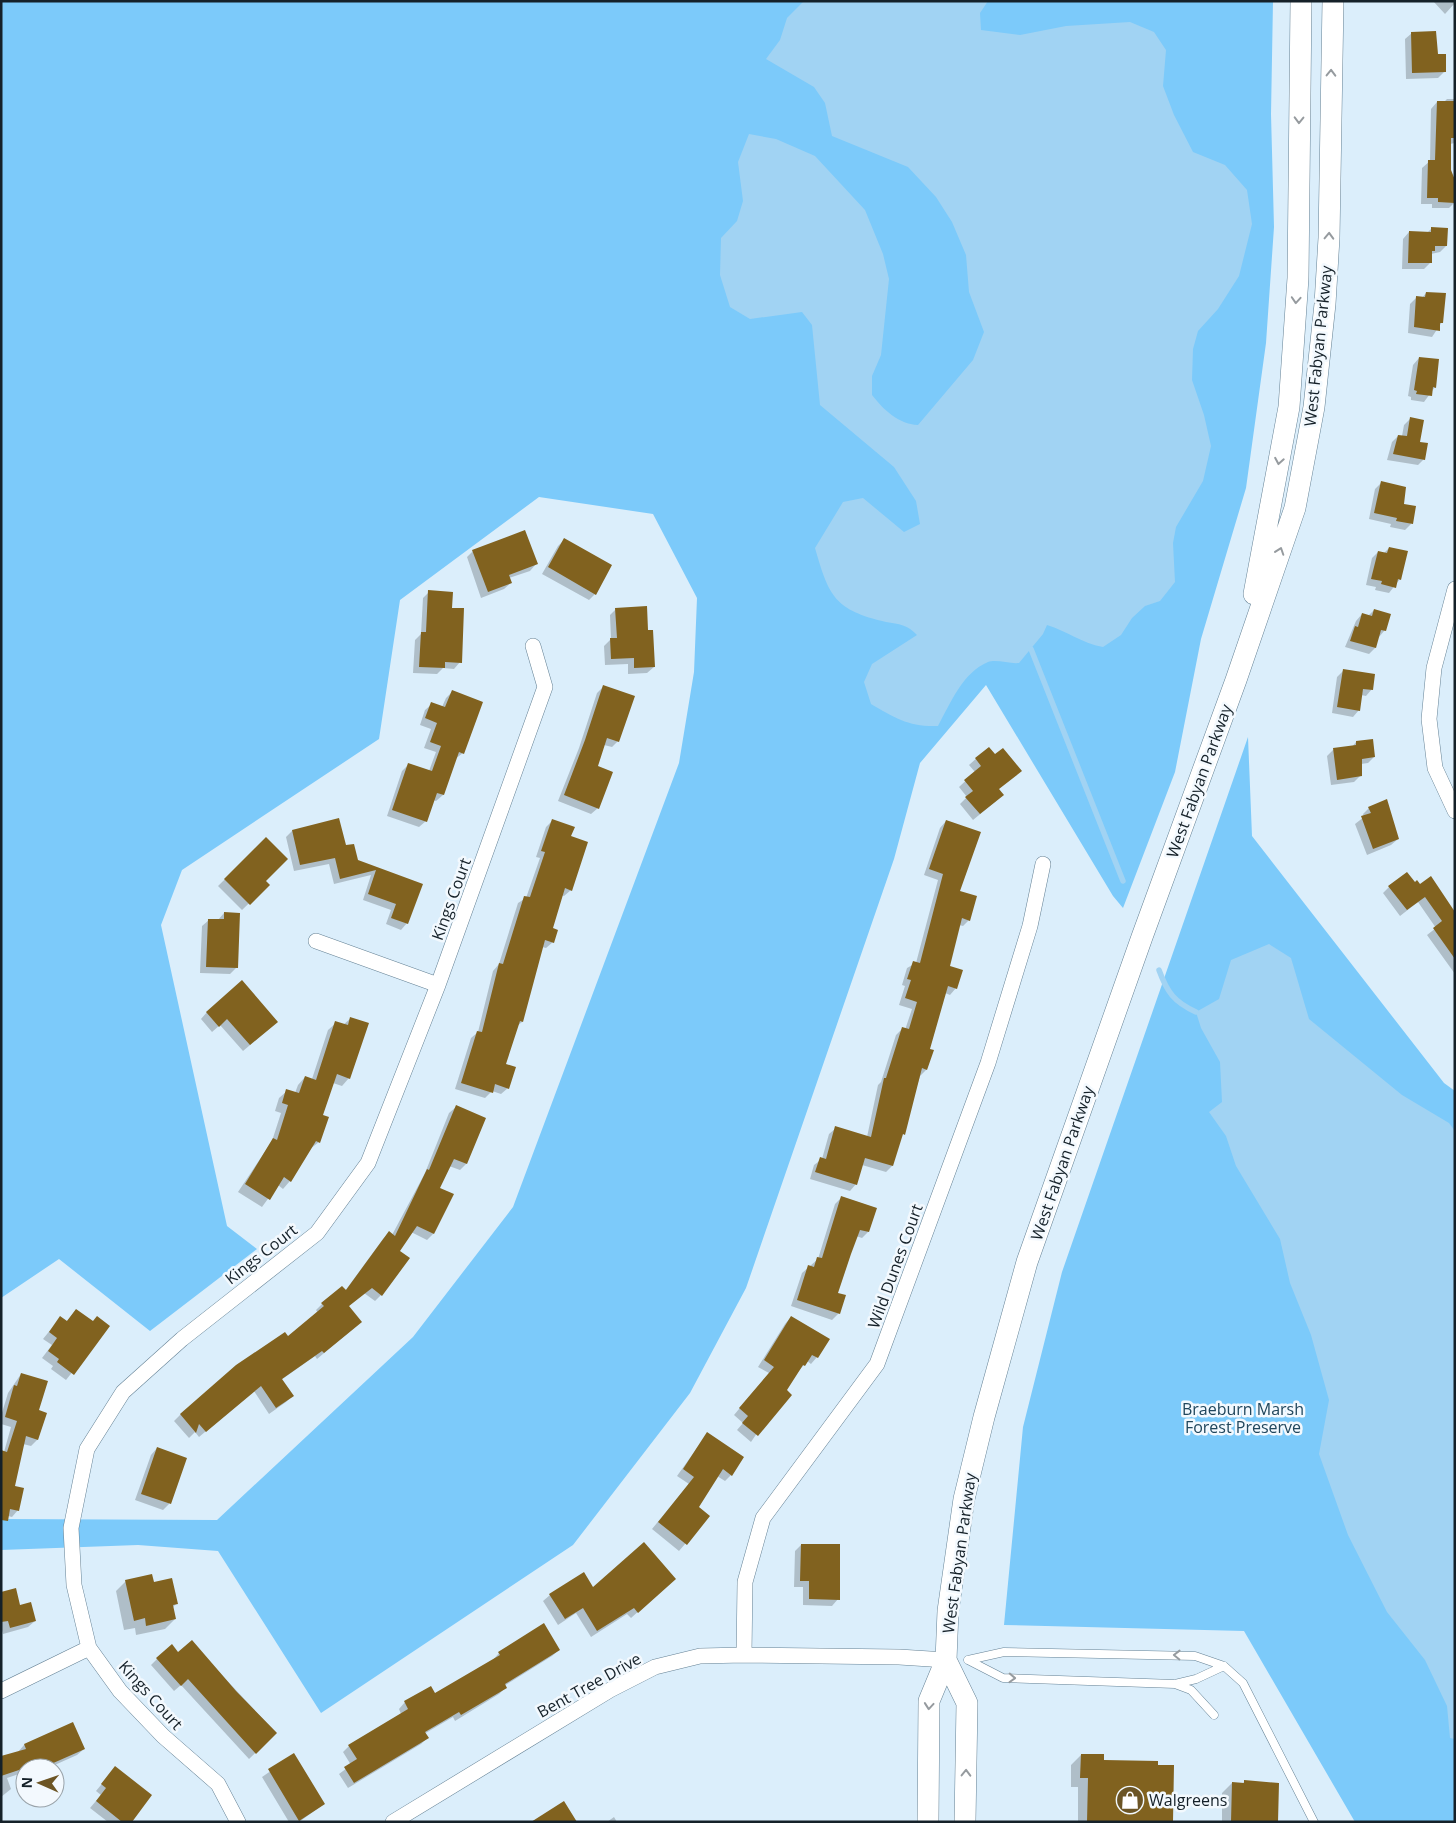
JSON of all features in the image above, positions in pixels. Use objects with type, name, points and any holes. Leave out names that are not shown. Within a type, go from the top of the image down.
[{"type":"main road","name":"West Fabyan Parkway","points":[[1236,680],[1272,504],[1289,407],[1298,278],[1301,1]]},
{"type":"main road","name":"West Fabyan Parkway","points":[[928,1822],[929,1700],[946,1660],[948,1611],[964,1499],[984,1417],[1028,1262],[1142,937],[1236,680],[1295,508],[1314,407],[1329,238],[1332,1]]},
{"type":"main road","name":"West Fabyan Parkway","points":[[946,1660],[967,1702],[965,1822]]},
{"type":"main road","points":[[919,1822],[928,1782]]},
{"type":"street","points":[[1455,589],[1434,668],[1429,719],[1435,768],[1455,811]]},
{"type":"street","name":"Kings Court","points":[[238,1822],[218,1784],[163,1736],[120,1691],[89,1648],[74,1585],[71,1528],[87,1449],[123,1392],[182,1339],[317,1233],[368,1163],[438,985],[545,687],[533,646]]},
{"type":"street","name":"Wild Dunes Court","points":[[744,1655],[745,1582],[764,1518],[877,1364],[988,1063],[1030,926],[1044,864]]},
{"type":"street","points":[[316,941],[438,985]]},
{"type":"street","points":[[1,1691],[89,1648]]},
{"type":"street","name":"Bent Tree Drive","points":[[393,1822],[610,1690],[655,1668],[700,1656],[899,1657],[946,1660]]},
{"type":"lane","points":[[1224,1666],[1196,1679],[1175,1684],[1003,1678],[968,1660],[1004,1652],[1195,1656],[1224,1666],[1243,1683],[1314,1822]]},
{"type":"lane","points":[[1175,1684],[1191,1690],[1214,1715]]},
{"type":"green space","points":[[1,1],[1273,1],[1271,114],[1274,227],[1266,343],[1246,488],[1201,639],[1175,772],[1123,908],[1113,896],[986,685],[920,763],[894,859],[746,1288],[690,1393],[573,1545],[321,1713],[218,1551],[138,1545],[1,1550],[1,1519],[217,1520],[413,1337],[513,1207],[679,763],[694,672],[697,598],[653,514],[539,497],[400,600],[379,739],[182,870],[161,925],[227,1226],[257,1249],[150,1331],[59,1259],[1,1298]]},
{"type":"green space","name":"Braeburn Marsh Forest Preserve","points":[[1248,737],[1252,836],[1444,1083],[1455,1091],[1455,1822],[1355,1822],[1244,1631],[1004,1625],[1023,1427],[1062,1272]]},
{"type":"shaded area","points":[[804,1],[988,1],[980,13],[981,30],[1020,35],[1066,26],[1130,22],[1154,32],[1166,50],[1163,86],[1174,115],[1193,152],[1225,165],[1247,190],[1252,224],[1239,276],[1218,309],[1198,331],[1193,349],[1192,380],[1204,415],[1211,446],[1203,481],[1176,527],[1173,543],[1175,582],[1160,601],[1145,606],[1132,618],[1121,635],[1103,647],[1088,643],[1047,625],[1043,634],[1019,663],[991,661],[971,673],[958,690],[938,726],[919,725],[903,721],[871,704],[864,682],[872,664],[917,635],[903,626],[869,617],[845,606],[830,590],[815,548],[843,502],[863,498],[904,532],[920,524],[916,501],[894,467],[820,405],[812,325],[802,312],[750,319],[730,307],[720,275],[721,238],[737,221],[743,201],[738,162],[749,134],[776,139],[815,156],[865,210],[883,254],[889,279],[881,355],[872,376],[872,395],[881,406],[898,419],[918,425],[973,360],[984,332],[969,292],[966,255],[952,222],[936,197],[908,167],[832,136],[825,103],[814,87],[766,59],[780,40],[787,18]]},
{"type":"shaded area","points":[[1269,944],[1291,958],[1309,1019],[1402,1095],[1449,1123],[1455,1131],[1455,1739],[1450,1738],[1447,1706],[1425,1660],[1387,1612],[1348,1535],[1319,1454],[1329,1400],[1311,1335],[1290,1283],[1280,1239],[1236,1166],[1226,1136],[1209,1112],[1222,1102],[1220,1062],[1201,1028],[1196,1012],[1219,999],[1231,960]]},
{"type":"building","points":[[1436,31],[1438,54],[1446,54],[1446,72],[1412,73],[1411,32]]},
{"type":"building","points":[[1437,101],[1455,101],[1455,138],[1451,138],[1451,170],[1455,180],[1455,203],[1438,202],[1438,198],[1427,198],[1428,160],[1435,160]]},
{"type":"building","points":[[1431,227],[1448,228],[1447,246],[1435,246],[1435,251],[1432,251],[1432,263],[1408,263],[1409,231],[1431,232]]},
{"type":"building","points":[[1426,292],[1446,293],[1443,323],[1440,323],[1440,331],[1414,327],[1416,296],[1425,297]]},
{"type":"building","points":[[1419,357],[1439,359],[1436,388],[1433,387],[1432,396],[1416,394],[1417,391],[1414,390]]},
{"type":"building","points":[[1410,417],[1424,420],[1420,442],[1428,443],[1425,460],[1393,454],[1398,435],[1407,436]]},
{"type":"building","points":[[1381,481],[1406,487],[1404,504],[1416,506],[1413,524],[1396,521],[1397,518],[1374,513]]},
{"type":"building","points":[[525,530],[538,564],[509,575],[512,583],[488,592],[472,550]]},
{"type":"building","points":[[564,538],[612,565],[596,595],[548,567]]},
{"type":"building","points":[[1389,547],[1408,551],[1401,580],[1398,579],[1396,588],[1381,584],[1382,581],[1371,579],[1378,551],[1387,553]]},
{"type":"building","points":[[428,590],[453,592],[452,608],[464,608],[462,663],[445,662],[445,668],[419,667],[421,632],[426,632]]},
{"type":"building","points":[[647,606],[648,630],[653,630],[655,667],[634,668],[634,658],[611,659],[610,638],[617,638],[615,608]]},
{"type":"building","points":[[1374,609],[1391,614],[1386,631],[1381,630],[1376,648],[1350,641],[1355,626],[1358,627],[1362,613],[1372,616]]},
{"type":"building","points":[[1343,669],[1375,674],[1373,690],[1363,689],[1360,711],[1337,707]]},
{"type":"building","points":[[603,685],[635,696],[619,742],[607,738],[598,766],[613,772],[599,809],[564,795]]},
{"type":"building","points":[[452,690],[483,702],[464,754],[459,752],[444,795],[437,793],[427,822],[392,810],[408,763],[432,771],[441,746],[430,742],[437,723],[425,718],[431,702],[445,707]]},
{"type":"building","points":[[1373,739],[1375,757],[1362,759],[1362,776],[1337,780],[1333,748],[1356,745],[1356,741]]},
{"type":"building","points":[[989,747],[995,754],[1003,748],[1022,771],[999,789],[1004,795],[980,814],[965,797],[973,791],[964,780],[981,766],[975,758]]},
{"type":"building","points":[[1387,799],[1399,839],[1373,849],[1361,816],[1371,813],[1368,807]]},
{"type":"building","points":[[339,818],[346,845],[354,844],[358,860],[423,884],[408,924],[391,918],[396,904],[368,894],[376,870],[340,879],[335,858],[300,865],[292,830]]},
{"type":"building","points":[[552,819],[575,827],[571,836],[588,842],[572,891],[565,888],[553,928],[558,930],[554,943],[545,940],[523,1022],[520,1021],[506,1064],[516,1067],[509,1089],[495,1084],[493,1093],[461,1083],[477,1031],[482,1032],[499,963],[503,964],[524,896],[530,897],[545,852],[541,851]]},
{"type":"building","points":[[946,820],[981,832],[960,891],[977,896],[970,921],[962,918],[950,966],[963,970],[957,989],[948,986],[930,1049],[934,1050],[927,1070],[922,1068],[905,1135],[903,1134],[893,1166],[865,1158],[857,1185],[815,1172],[820,1157],[826,1159],[835,1126],[871,1137],[884,1078],[886,1078],[902,1027],[909,1029],[917,1002],[905,998],[911,980],[907,979],[913,961],[920,963],[943,874],[929,869]]},
{"type":"building","points":[[266,837],[288,859],[266,881],[270,885],[250,905],[224,879]]},
{"type":"building","points":[[1407,872],[1415,882],[1417,880],[1420,884],[1431,876],[1455,912],[1455,959],[1433,928],[1442,921],[1425,897],[1407,910],[1388,886]]},
{"type":"building","points":[[224,912],[240,913],[238,968],[206,967],[208,919],[224,919]]},
{"type":"building","points":[[242,980],[278,1022],[250,1045],[227,1019],[219,1027],[206,1012]]},
{"type":"building","points":[[350,1017],[369,1023],[350,1079],[337,1074],[323,1115],[329,1117],[320,1143],[316,1141],[291,1182],[284,1177],[270,1200],[245,1184],[273,1138],[277,1140],[288,1105],[282,1103],[286,1089],[299,1093],[305,1076],[316,1080],[335,1021],[348,1025]]},
{"type":"building","points":[[456,1105],[486,1118],[467,1164],[454,1159],[440,1188],[454,1194],[434,1234],[417,1226],[400,1251],[410,1258],[382,1296],[372,1288],[349,1306],[362,1322],[324,1353],[322,1351],[282,1379],[294,1396],[276,1408],[261,1386],[206,1432],[199,1424],[196,1433],[180,1414],[236,1365],[285,1332],[288,1336],[324,1306],[321,1303],[342,1286],[346,1290],[389,1231],[395,1236],[427,1169],[429,1170]]},
{"type":"building","points":[[841,1196],[877,1208],[869,1232],[860,1230],[851,1254],[838,1293],[846,1295],[840,1314],[797,1300],[808,1265],[814,1267],[817,1257],[822,1258]]},
{"type":"building","points":[[76,1309],[93,1321],[97,1316],[110,1326],[74,1375],[57,1362],[59,1359],[48,1351],[57,1338],[49,1332],[60,1316],[67,1321]]},
{"type":"building","points":[[791,1316],[830,1339],[818,1358],[812,1355],[805,1366],[803,1365],[787,1390],[792,1395],[758,1436],[742,1423],[748,1416],[739,1408],[774,1367],[764,1360]]},
{"type":"building","points":[[21,1373],[48,1381],[39,1410],[47,1413],[38,1440],[26,1436],[15,1486],[24,1488],[19,1511],[10,1509],[8,1521],[1,1520],[1,1450],[7,1452],[17,1421],[5,1417],[14,1385],[17,1386]]},
{"type":"building","points":[[707,1432],[744,1457],[732,1476],[723,1469],[699,1507],[710,1516],[687,1545],[658,1522],[694,1477],[683,1469]]},
{"type":"building","points":[[157,1447],[187,1458],[171,1504],[141,1494]]},
{"type":"building","points":[[644,1542],[676,1579],[638,1613],[634,1608],[597,1631],[583,1608],[565,1619],[549,1594],[584,1572],[593,1587]]},
{"type":"building","points":[[801,1544],[840,1544],[840,1600],[809,1599],[809,1581],[800,1581]]},
{"type":"building","points":[[152,1574],[154,1582],[172,1578],[178,1604],[173,1605],[176,1619],[146,1626],[145,1618],[134,1621],[125,1580]]},
{"type":"building","points":[[16,1588],[20,1605],[31,1602],[36,1621],[10,1628],[8,1621],[1,1622],[1,1592]]},
{"type":"building","points":[[544,1623],[560,1650],[505,1684],[507,1688],[461,1715],[459,1712],[425,1732],[429,1738],[354,1783],[344,1767],[357,1759],[348,1745],[408,1709],[404,1701],[431,1686],[435,1693],[500,1655],[498,1652]]},
{"type":"building","points":[[192,1640],[236,1691],[277,1733],[256,1754],[188,1679],[181,1686],[156,1658],[172,1644],[178,1652]]},
{"type":"building","points":[[73,1722],[85,1749],[65,1758],[15,1758],[15,1771],[1,1776],[1,1756],[26,1749],[24,1744]]},
{"type":"building","points":[[294,1753],[325,1804],[299,1821],[268,1769]]},
{"type":"building","name":"Walgreens","points":[[1081,1754],[1104,1754],[1104,1760],[1158,1761],[1158,1765],[1174,1765],[1173,1822],[1087,1822],[1088,1778],[1080,1778]]},
{"type":"building","points":[[115,1766],[152,1795],[132,1822],[122,1822],[96,1801],[106,1788],[101,1784]]},
{"type":"building","points":[[1244,1780],[1279,1783],[1278,1822],[1231,1822],[1232,1782],[1244,1783]]},
{"type":"building","points":[[564,1801],[577,1822],[531,1822]]},
{"type":"waterway","points":[[1031,649],[1123,881]]},
{"type":"waterway","points":[[1159,970],[1172,996],[1196,1012]]},
{"type":"place","name":"Walgreens","points":[[1130,1800]]}]
